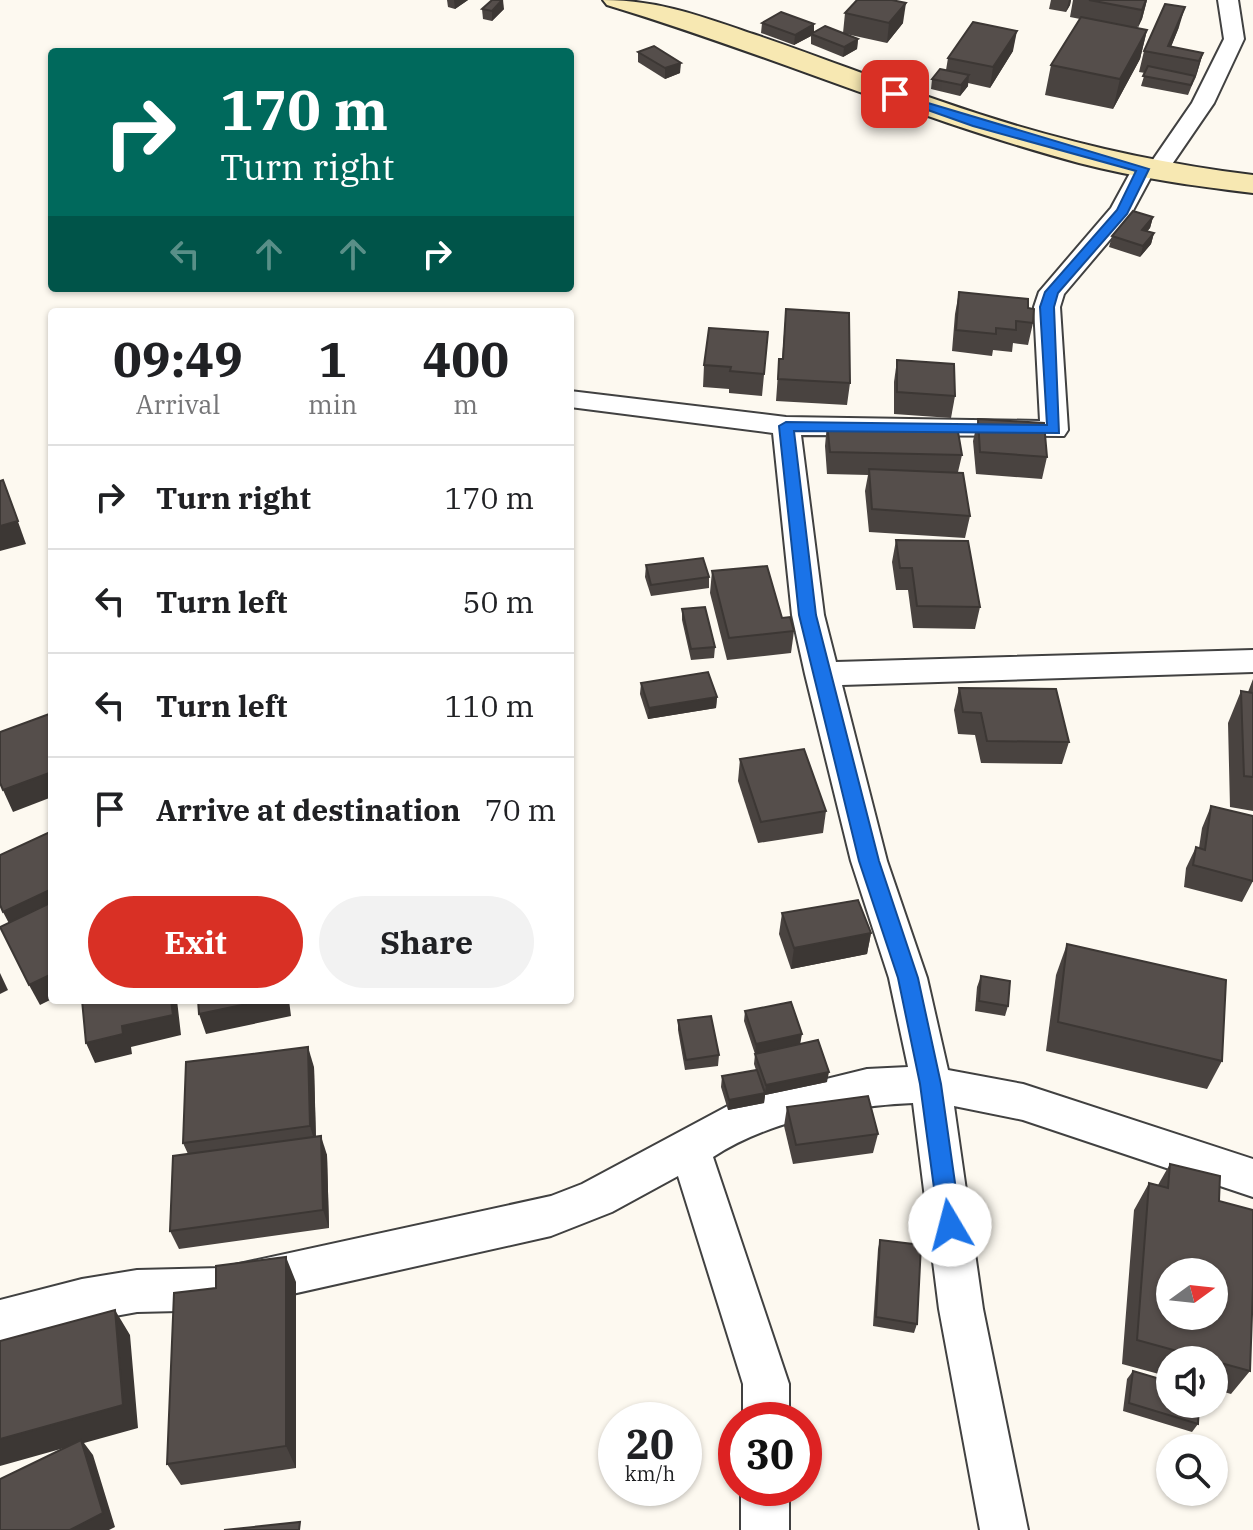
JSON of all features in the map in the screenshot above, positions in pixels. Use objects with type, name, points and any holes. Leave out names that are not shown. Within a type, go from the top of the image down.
[{"type":"main road","points":[[616,0],[730,35],[977,124],[1149,170],[1253,184]]},
{"type":"street","points":[[574,400],[786,426],[1054,430],[1047,307],[1052,292],[1122,211],[1149,170],[1203,103],[1234,39],[1236,29],[1227,8],[1228,0]]},
{"type":"street","points":[[786,426],[808,615],[869,861],[908,978],[931,1084],[961,1309],[1004,1530]]},
{"type":"street","points":[[821,674],[1253,661]]},
{"type":"street","points":[[0,1322],[62,1303],[183,1285],[221,1289],[551,1216],[597,1198],[690,1149],[737,1119],[867,1087],[931,1084],[1023,1102],[1253,1178]]},
{"type":"street","points":[[690,1149],[766,1384],[766,1402]]},
{"type":"street","points":[[765,1506],[765,1530]]},
{"type":"building","points":[[492,0],[502,0],[492,11],[482,9]]},
{"type":"building","points":[[857,0],[906,3],[889,23],[845,13]]},
{"type":"building","points":[[1089,0],[1146,0],[1142,10]]},
{"type":"building","points":[[1165,4],[1185,7],[1168,46],[1203,53],[1199,61],[1144,51]]},
{"type":"building","points":[[781,12],[814,24],[795,35],[762,23]]},
{"type":"building","points":[[1081,17],[1147,30],[1120,79],[1051,65]]},
{"type":"building","points":[[973,22],[1017,31],[993,67],[948,58]]},
{"type":"building","points":[[825,26],[858,39],[844,47],[811,34]]},
{"type":"building","points":[[654,46],[681,63],[665,68],[638,52]]},
{"type":"building","points":[[1148,66],[1195,76],[1191,85],[1143,76]]},
{"type":"building","points":[[940,69],[969,75],[961,85],[932,79]]},
{"type":"building","points":[[1133,211],[1153,217],[1142,230],[1154,233],[1143,246],[1112,236]]},
{"type":"building","points":[[959,292],[1028,299],[1028,308],[1034,309],[1033,323],[1016,321],[1016,330],[996,328],[996,334],[956,330]]},
{"type":"building","points":[[786,309],[849,313],[850,383],[778,379],[779,359],[783,359]]},
{"type":"building","points":[[709,328],[768,332],[764,374],[704,365]]},
{"type":"building","points":[[897,360],[954,364],[955,396],[897,392]]},
{"type":"building","points":[[978,419],[1044,423],[1047,457],[980,452]]},
{"type":"building","points":[[827,424],[957,426],[962,455],[830,452]]},
{"type":"building","points":[[869,469],[963,473],[970,516],[872,509]]},
{"type":"building","points":[[3,480],[18,521],[0,526],[0,481]]},
{"type":"building","points":[[896,540],[968,541],[980,607],[917,606],[912,568],[900,568]]},
{"type":"building","points":[[703,558],[709,577],[651,585],[646,565]]},
{"type":"building","points":[[767,566],[782,618],[790,617],[794,631],[729,638],[712,571]]},
{"type":"building","points":[[705,607],[715,647],[691,649],[682,609]]},
{"type":"building","points":[[708,672],[717,697],[649,708],[641,683]]},
{"type":"building","points":[[959,688],[1056,689],[1069,742],[987,741],[981,713],[963,712]]},
{"type":"building","points":[[1241,691],[1253,693],[1253,777],[1244,776]]},
{"type":"building","points":[[48,714],[48,773],[3,790],[0,783],[0,732]]},
{"type":"building","points":[[804,749],[826,811],[761,822],[740,759]]},
{"type":"building","points":[[1211,806],[1253,816],[1253,881],[1193,865],[1196,847],[1205,850]]},
{"type":"building","points":[[48,833],[48,891],[3,912],[0,905],[0,855]]},
{"type":"building","points":[[858,900],[871,933],[794,948],[782,913]]},
{"type":"building","points":[[48,904],[48,976],[29,985],[0,927]]},
{"type":"building","points":[[1067,944],[1226,980],[1222,1061],[1058,1022]]},
{"type":"building","points":[[981,976],[1010,981],[1008,1006],[979,1001]]},
{"type":"building","points":[[791,1002],[802,1034],[756,1044],[745,1011]]},
{"type":"building","points":[[82,1004],[172,1004],[173,1015],[122,1026],[123,1034],[86,1043]]},
{"type":"building","points":[[198,1004],[247,1004],[199,1014]]},
{"type":"building","points":[[711,1016],[719,1055],[686,1060],[678,1020]]},
{"type":"building","points":[[818,1040],[829,1072],[766,1085],[755,1054]]},
{"type":"building","points":[[308,1047],[310,1126],[183,1143],[186,1062]]},
{"type":"building","points":[[757,1070],[765,1093],[729,1100],[722,1076]]},
{"type":"building","points":[[868,1096],[878,1134],[796,1145],[787,1107]]},
{"type":"building","points":[[321,1136],[323,1210],[170,1231],[173,1156]]},
{"type":"building","points":[[1170,1164],[1220,1176],[1219,1201],[1253,1210],[1250,1371],[1228,1365],[1228,1346],[1159,1346],[1137,1340],[1149,1183],[1168,1188]]},
{"type":"building","points":[[880,1240],[921,1245],[917,1324],[876,1317]]},
{"type":"building","points":[[286,1257],[286,1446],[167,1464],[174,1293],[216,1288],[216,1266]]},
{"type":"building","points":[[115,1310],[123,1405],[0,1439],[0,1341]]},
{"type":"building","points":[[1133,1371],[1156,1378],[1156,1411],[1129,1403]]},
{"type":"building","points":[[1178,1418],[1198,1418],[1198,1424]]},
{"type":"building","points":[[81,1440],[103,1513],[70,1530],[0,1530],[0,1479]]},
{"type":"building","points":[[300,1522],[299,1530],[224,1530]]},
{"type":"route","points":[[895,94],[977,124],[1143,169],[1122,211],[1052,292],[1047,307],[1054,430],[786,426],[808,615],[869,861],[908,978],[931,1084],[950,1225]]}]
